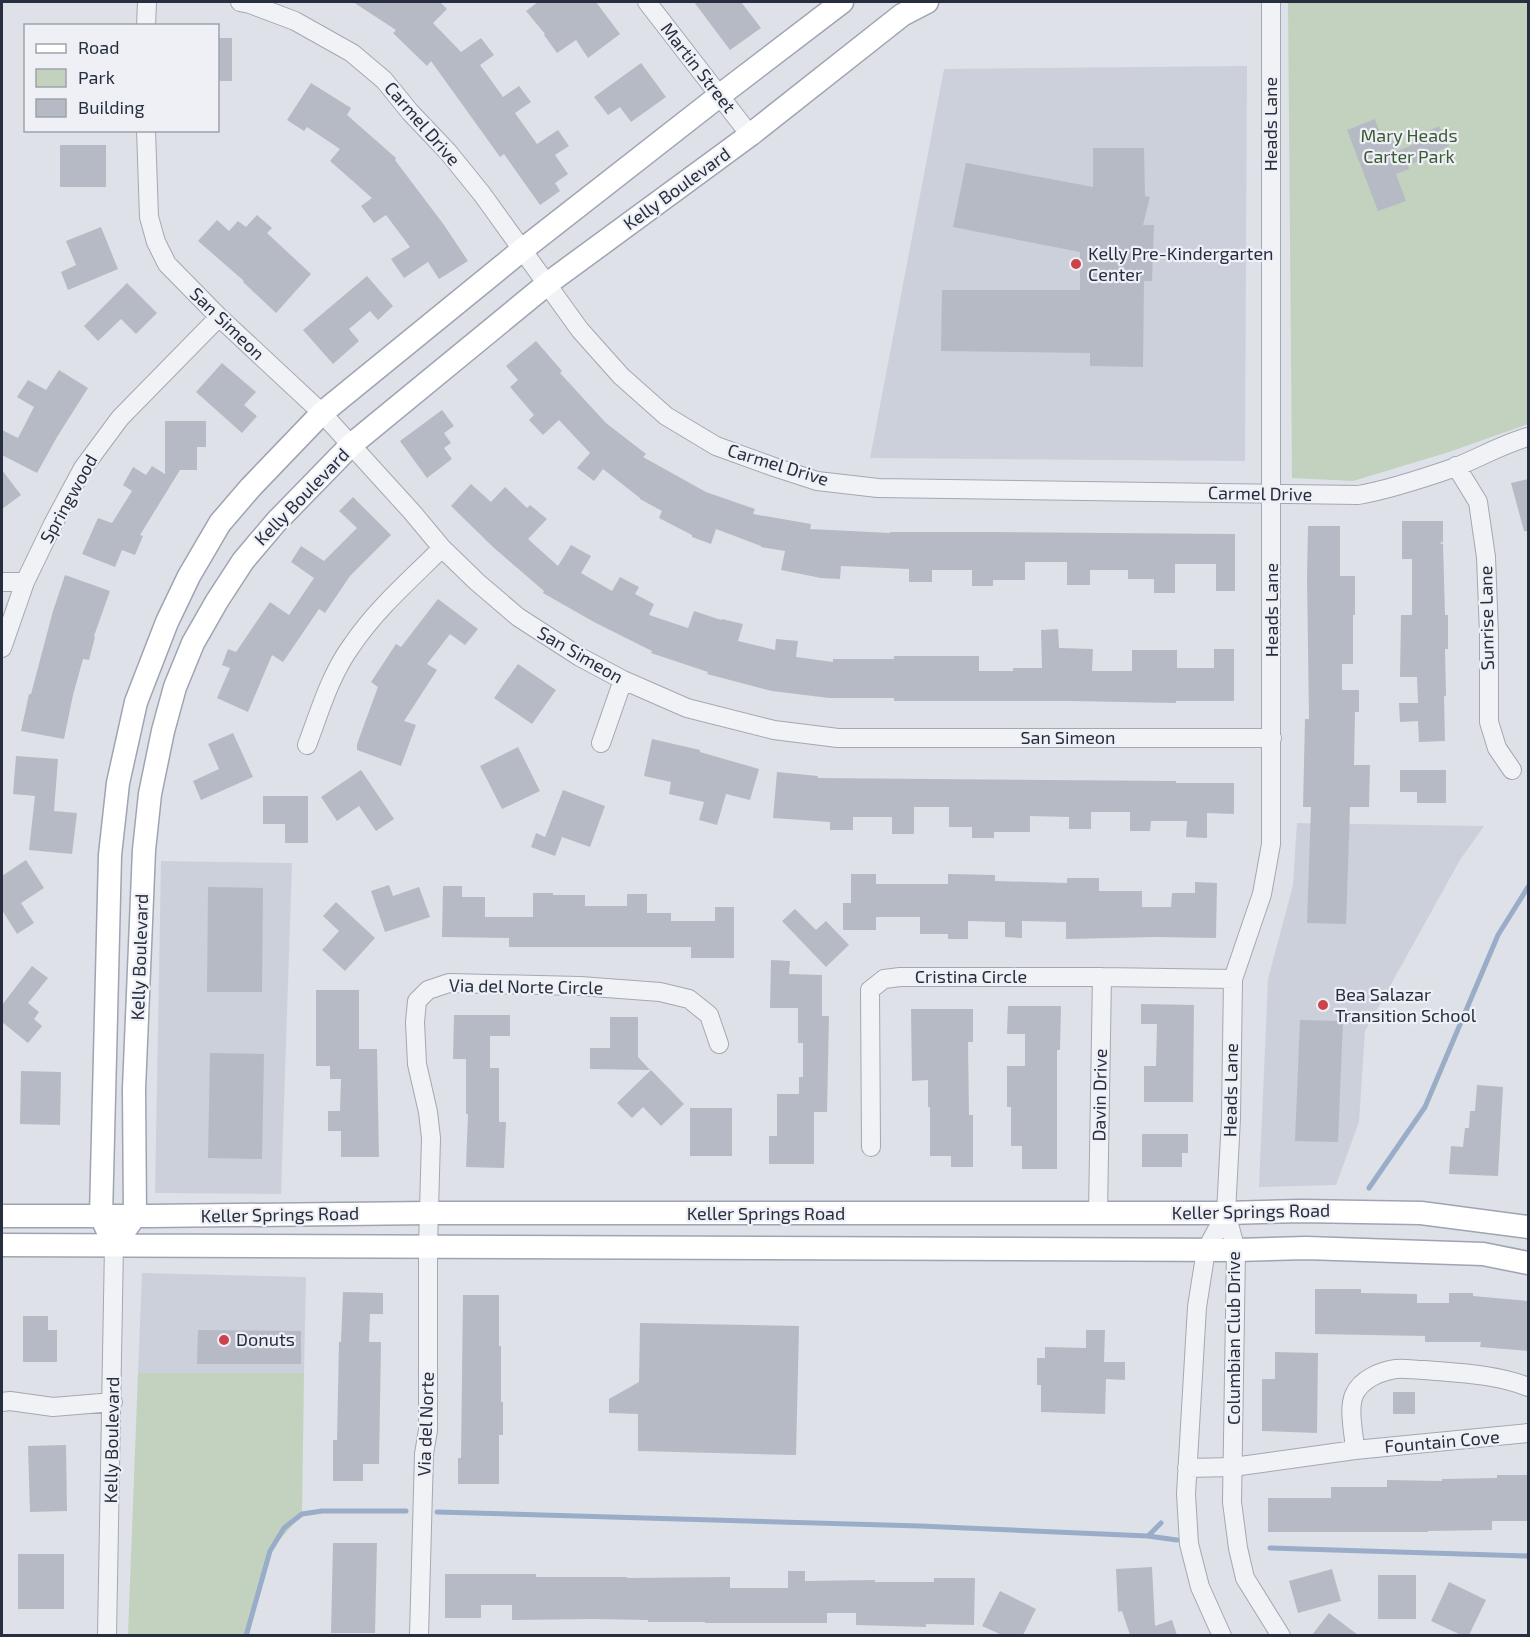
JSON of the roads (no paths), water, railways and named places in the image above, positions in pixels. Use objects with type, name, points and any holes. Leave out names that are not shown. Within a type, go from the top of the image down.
[{"type":"main road","name":"Kelly Boulevard","points":[[114,1245],[101,1216],[110,855],[118,783],[136,702],[167,622],[189,576],[220,523],[322,413],[522,250],[842,2]]},
{"type":"main road","name":"Kelly Boulevard","points":[[135,1216],[134,1089],[144,850],[150,794],[175,687],[193,643],[243,561],[276,522],[351,445],[547,285],[750,135],[902,15],[927,2]]},
{"type":"main road","points":[[108,949],[140,949]]},
{"type":"main road","name":"Keller Springs Road","points":[[2,1216],[1301,1211],[1421,1213],[1528,1227]]},
{"type":"main road","points":[[822,1214],[822,1248]]},
{"type":"main road","points":[[114,1245],[135,1216]]},
{"type":"main road","name":"Keller Springs Road","points":[[2,1245],[1206,1250],[1306,1248],[1483,1254],[1528,1263]]},
{"type":"street","points":[[146,24],[147,2]]},
{"type":"street","name":"Carmel Drive","points":[[240,2],[295,21],[352,54],[384,80],[482,194],[580,330],[621,376],[666,416],[716,446],[774,467],[817,481],[878,488],[1358,495],[1456,466],[1512,441],[1528,437]]},
{"type":"street","name":"Martin Street","points":[[647,2],[750,135]]},
{"type":"street","name":"Heads Lane","points":[[1226,1213],[1231,1118],[1233,979],[1262,894],[1271,843],[1271,2]]},
{"type":"street","name":"San Simeon","points":[[146,132],[149,217],[156,242],[167,264],[273,370],[322,413],[442,548],[477,582],[518,617],[580,657],[622,680],[687,708],[774,730],[838,738],[1272,738]]},
{"type":"street","name":"Springwood","points":[[2,648],[25,582],[83,468],[120,418],[219,317]]},
{"type":"street","name":"Sunrise Lane","points":[[1456,466],[1478,502],[1486,557],[1488,722],[1497,748],[1512,770]]},
{"type":"street","points":[[307,745],[330,682],[351,645],[376,614],[442,548]]},
{"type":"street","points":[[2,582],[25,582]]},
{"type":"street","points":[[601,743],[622,680]]},
{"type":"street","name":"Cristina Circle","points":[[871,1147],[870,990],[884,979],[900,977],[1102,977],[1233,979]]},
{"type":"street","name":"Davin Drive","points":[[1098,1213],[1102,977]]},
{"type":"street","name":"Via del Norte Circle","points":[[429,1213],[431,1138],[428,1112],[417,1064],[415,1022],[417,1001],[428,990],[449,983],[580,986],[660,992],[689,999],[709,1015],[719,1044]]},
{"type":"street","name":"Via del Norte","points":[[419,1635],[424,1454],[428,1430],[429,1213]]},
{"type":"street","name":"Columbian Club Drive","points":[[1222,1635],[1200,1587],[1189,1544],[1186,1494],[1197,1307],[1206,1250],[1226,1213]]},
{"type":"street","name":"Columbian Club Drive","points":[[1226,1213],[1236,1250],[1232,1502],[1238,1548],[1245,1578],[1281,1635]]},
{"type":"street","name":"Kelly Boulevard","points":[[108,1635],[114,1245]]},
{"type":"street","points":[[1355,1450],[1352,1407],[1355,1394],[1363,1383],[1378,1374],[1398,1368],[1448,1372],[1496,1378],[1528,1387]]},
{"type":"street","points":[[2,1402],[53,1407],[113,1402]]},
{"type":"street","name":"Fountain Cove","points":[[1187,1468],[1233,1467],[1355,1450],[1528,1433]]},
{"type":"waterway","points":[[1369,1188],[1425,1107],[1498,935],[1528,887]]},
{"type":"waterway","points":[[246,1636],[270,1551],[284,1528],[302,1514],[322,1511],[406,1511]]},
{"type":"waterway","points":[[437,1512],[920,1526],[1148,1536],[1177,1540]]},
{"type":"waterway","points":[[1148,1536],[1161,1523]]},
{"type":"waterway","points":[[1270,1548],[1528,1556]]},
{"type":"place","name":"Kelly Pre-Kindergarten Center","points":[[1076,264]]},
{"type":"place","name":"Bea Salazar Transition School","points":[[1323,1005]]},
{"type":"place","name":"Donuts","points":[[224,1340]]},
{"type":"park label","name":"Mary Heads Carter Park","points":[[1409,146]]}]
